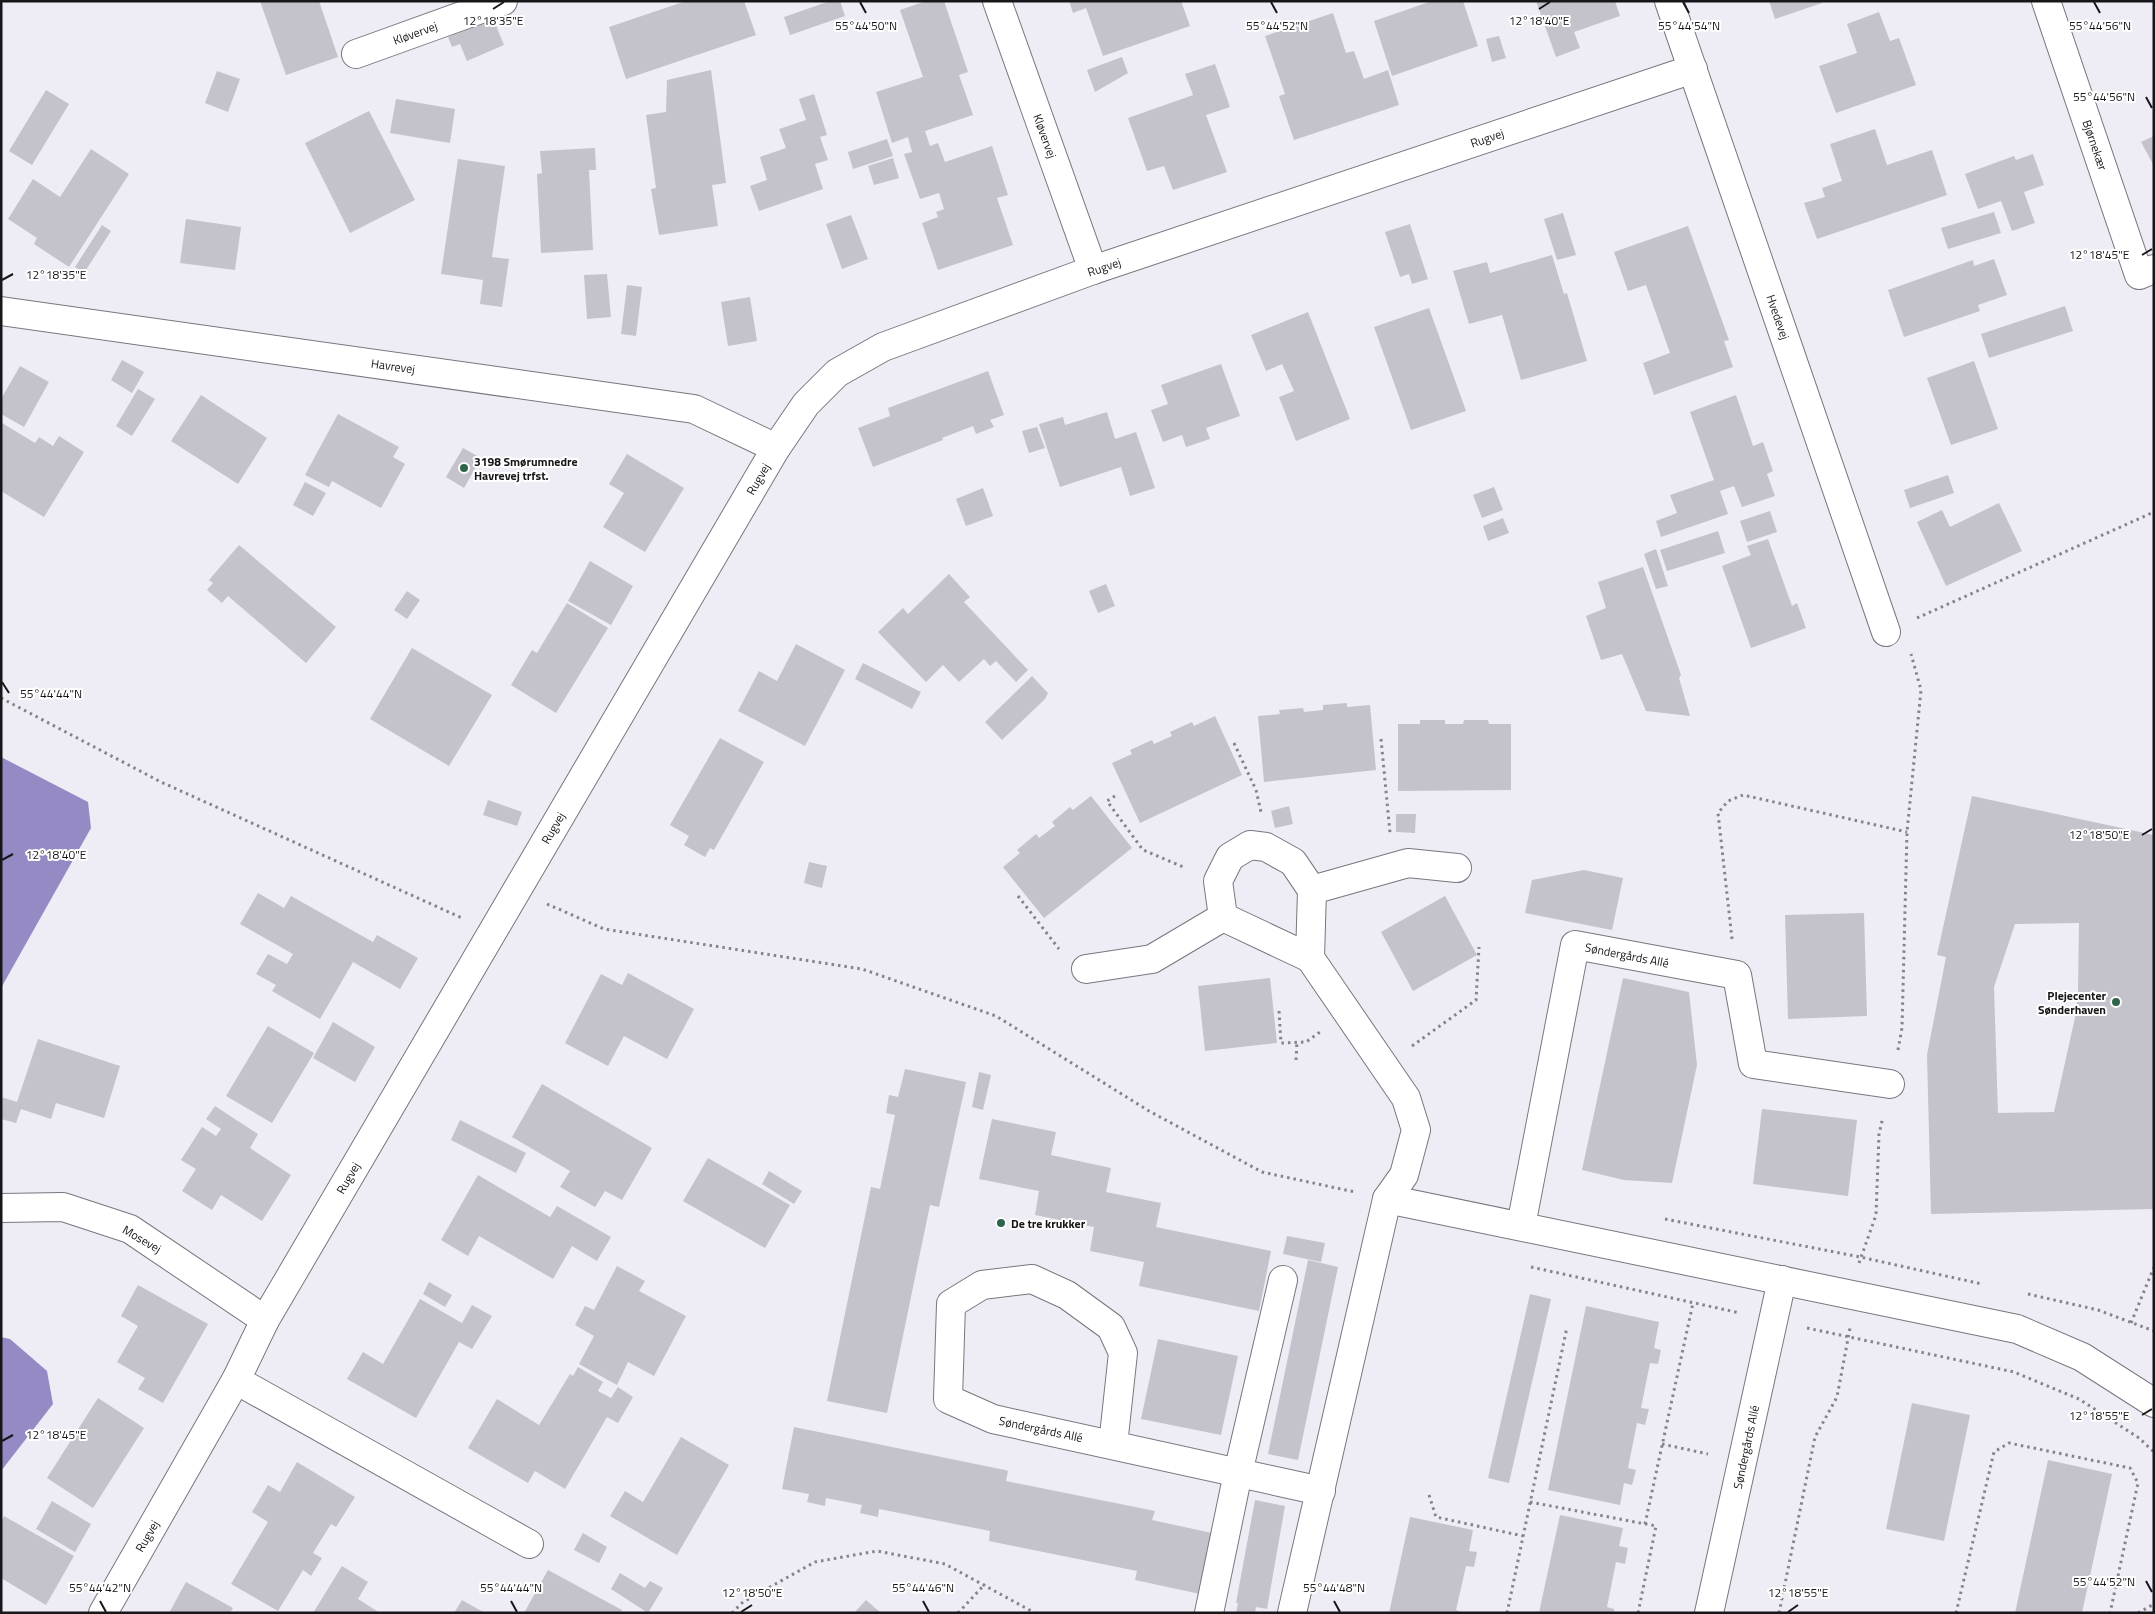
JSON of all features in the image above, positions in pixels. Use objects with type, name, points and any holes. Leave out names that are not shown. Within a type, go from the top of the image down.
[{"type":"street","name":"Kløvervej","points":[[356,54],[503,1]]},
{"type":"street","name":"Kløvervej","points":[[997,1],[1093,270]]},
{"type":"street","name":"Hvedevej","points":[[1670,1],[1895,628]]},
{"type":"street","name":"Bjørnekær","points":[[2046,1],[2139,275],[2154,269]]},
{"type":"street","name":"Rugvej","points":[[102,1613],[236,1380],[265,1320],[776,448],[806,404],[837,373],[883,347],[1093,270],[1693,69]]},
{"type":"street","name":"Havrevej","points":[[1,311],[694,409],[776,448]]},
{"type":"street","points":[[1223,917],[1218,881],[1230,857],[1250,845],[1266,847],[1293,862],[1312,890],[1310,958]]},
{"type":"street","points":[[1312,890],[1408,863],[1457,868]]},
{"type":"street","points":[[1223,917],[1310,958],[1406,1098],[1416,1130],[1404,1175],[1387,1199],[1292,1613]]},
{"type":"street","points":[[1086,970],[1152,959],[1223,917]]},
{"type":"street","name":"Søndergårds Allé","points":[[1521,1226],[1575,945],[1737,975]]},
{"type":"street","points":[[1737,975],[1753,1064],[1890,1084]]},
{"type":"street","points":[[1387,1199],[2017,1329],[2082,1357],[2154,1403]]},
{"type":"street","name":"Mosevej","points":[[1,1208],[63,1207],[130,1229],[265,1320]]},
{"type":"street","name":"Søndergårds Allé","points":[[1113,1445],[1123,1353],[1111,1327],[1066,1295],[1032,1279],[982,1285],[951,1304],[948,1399],[993,1419],[1321,1491]]},
{"type":"street","points":[[1209,1613],[1238,1473],[1283,1280]]},
{"type":"street","name":"Søndergårds Allé","points":[[1709,1613],[1782,1280]]},
{"type":"street","points":[[236,1380],[529,1544]]},
{"type":"path","points":[[1778,1613],[1815,1437],[1837,1397],[1857,1296],[1860,1257],[1876,1215],[1879,1134],[1902,1028],[1907,832],[1921,690],[1895,628],[2154,512]]},
{"type":"path","points":[[1,698],[161,782],[492,931]]},
{"type":"path","points":[[1381,739],[1394,867]]},
{"type":"path","points":[[1234,743],[1256,790],[1264,825],[1266,847]]},
{"type":"path","points":[[1737,975],[1718,814],[1728,801],[1743,795],[1907,832]]},
{"type":"path","points":[[1115,796],[1107,801],[1143,850],[1218,881]]},
{"type":"path","points":[[517,891],[604,929],[862,969],[996,1016],[1149,1111],[1262,1172],[1387,1199]]},
{"type":"path","points":[[1018,896],[1066,958],[1086,970]]},
{"type":"path","points":[[1383,1066],[1476,1000],[1479,947]]},
{"type":"path","points":[[1279,1011],[1281,1043],[1306,1042],[1347,1013]]},
{"type":"path","points":[[1296,1060],[1297,1042]]},
{"type":"path","points":[[2131,1323],[2154,1267]]},
{"type":"path","points":[[1645,1524],[1693,1303]]},
{"type":"path","points":[[1507,1613],[1567,1327]]},
{"type":"path","points":[[1956,1613],[1994,1452],[2008,1443],[2130,1468],[2138,1483],[2110,1613]]},
{"type":"path","points":[[1662,1444],[1742,1461]]},
{"type":"path","points":[[1429,1494],[1436,1518],[1523,1536]]},
{"type":"path","points":[[1530,1502],[1656,1526],[1638,1613]]},
{"type":"path","points":[[732,1613],[743,1602],[815,1562],[877,1551],[945,1564],[985,1584],[1035,1613]]},
{"type":"path","points":[[958,1613],[985,1584]]},
{"type":"path","points":[[2138,1613],[2154,1604]]},
{"type":"shaded area","points":[[1,757],[88,802],[91,828],[1,988]]},
{"type":"shaded area","points":[[1,1337],[10,1339],[47,1371],[53,1404],[1,1471]]},
{"type":"building","points":[[260,1],[319,1],[338,57],[286,75]]},
{"type":"building","points":[[686,1],[744,1],[756,35],[626,79],[609,27]]},
{"type":"building","points":[[830,1],[840,1],[845,16],[790,35],[784,17]]},
{"type":"building","points":[[926,1],[944,1],[968,72],[959,75],[973,115],[925,131],[930,146],[938,143],[945,162],[992,146],[1008,195],[997,198],[1013,245],[938,270],[922,223],[938,217],[936,212],[944,209],[939,193],[920,199],[904,154],[912,152],[908,137],[892,143],[876,92],[923,77],[900,10]]},
{"type":"building","points":[[1069,1],[1181,1],[1190,26],[1103,56],[1086,8],[1073,13]]},
{"type":"building","points":[[1432,1],[1463,1],[1478,46],[1392,76],[1374,21]]},
{"type":"building","points":[[1536,1],[1615,1],[1620,16],[1574,32],[1580,48],[1556,57]]},
{"type":"building","points":[[1769,1],[1821,1],[1822,3],[1775,19]]},
{"type":"building","points":[[1879,12],[1890,41],[1899,38],[1916,85],[1836,113],[1819,66],[1857,53],[1847,24]]},
{"type":"building","points":[[1333,13],[1346,53],[1354,51],[1364,79],[1388,70],[1399,105],[1294,140],[1279,96],[1285,94],[1265,36]]},
{"type":"building","points":[[493,18],[504,45],[467,61],[460,44],[452,47],[448,37]]},
{"type":"building","points":[[1499,36],[1506,58],[1492,62],[1486,39]]},
{"type":"building","points":[[1122,57],[1128,73],[1095,92],[1087,70]]},
{"type":"building","points":[[1215,64],[1230,107],[1206,115],[1227,172],[1173,190],[1164,166],[1147,171],[1128,118],[1193,95],[1185,74]]},
{"type":"building","points":[[711,70],[726,183],[712,185],[718,226],[659,235],[651,189],[656,188],[646,115],[666,112],[667,80]]},
{"type":"building","points":[[217,71],[240,79],[228,112],[205,103]]},
{"type":"building","points":[[46,90],[69,104],[32,165],[9,151]]},
{"type":"building","points":[[814,94],[827,135],[820,137],[828,160],[815,164],[823,189],[759,211],[750,186],[767,180],[760,157],[786,148],[779,129],[806,120],[799,99]]},
{"type":"building","points":[[396,99],[455,109],[450,143],[390,133]]},
{"type":"building","points":[[369,111],[415,200],[350,233],[305,143]]},
{"type":"building","points":[[1875,129],[1887,165],[1932,150],[1947,195],[1817,239],[1804,203],[1825,197],[1822,188],[1842,181],[1830,144]]},
{"type":"building","points":[[2154,136],[2154,166],[2141,142]]},
{"type":"building","points":[[887,139],[893,156],[853,169],[848,152]]},
{"type":"building","points":[[595,148],[596,170],[589,170],[593,250],[541,253],[537,174],[542,173],[540,151]]},
{"type":"building","points":[[91,149],[129,174],[69,267],[34,244],[37,238],[8,219],[33,179],[60,197]]},
{"type":"building","points":[[2033,154],[2044,185],[2024,192],[2035,223],[2012,231],[2001,201],[1978,209],[1965,174],[2014,156],[2016,160]]},
{"type":"building","points":[[893,158],[899,178],[874,185],[868,166]]},
{"type":"building","points":[[458,159],[505,166],[492,257],[509,259],[502,307],[480,304],[483,280],[441,274]]},
{"type":"building","points":[[1994,212],[2001,233],[1948,249],[1941,228]]},
{"type":"building","points":[[1563,213],[1576,255],[1557,260],[1544,219]]},
{"type":"building","points":[[851,215],[868,259],[842,269],[826,224]]},
{"type":"building","points":[[186,219],[241,227],[235,270],[180,263]]},
{"type":"building","points":[[1410,224],[1428,279],[1412,284],[1409,274],[1400,277],[1385,232]]},
{"type":"building","points":[[102,225],[111,231],[84,273],[75,267]]},
{"type":"building","points":[[1688,226],[1729,340],[1724,341],[1733,367],[1654,395],[1643,363],[1670,353],[1646,285],[1628,291],[1614,252]]},
{"type":"building","points":[[1552,255],[1564,294],[1567,293],[1587,361],[1521,380],[1502,315],[1469,324],[1453,271],[1487,262],[1490,273]]},
{"type":"building","points":[[1994,259],[2007,295],[1978,305],[1980,311],[1904,337],[1888,290],[1973,260],[1974,266]]},
{"type":"building","points":[[607,274],[611,317],[587,319],[584,275]]},
{"type":"building","points":[[627,285],[642,287],[636,336],[621,334]]},
{"type":"building","points":[[750,297],[757,341],[728,346],[721,302]]},
{"type":"building","points":[[2065,306],[2073,331],[1989,358],[1981,334]]},
{"type":"building","points":[[1429,308],[1466,411],[1411,430],[1374,327]]},
{"type":"building","points":[[1308,312],[1350,419],[1296,441],[1279,397],[1294,391],[1282,364],[1266,371],[1251,335]]},
{"type":"building","points":[[122,360],[144,372],[132,393],[111,380]]},
{"type":"building","points":[[1974,361],[1998,429],[1951,445],[1927,378]]},
{"type":"building","points":[[1221,364],[1240,416],[1206,428],[1210,439],[1186,447],[1182,435],[1163,442],[1151,410],[1168,404],[1161,385]]},
{"type":"building","points":[[20,366],[49,382],[24,427],[1,414],[1,399]]},
{"type":"building","points":[[988,371],[1004,415],[990,420],[994,427],[976,434],[973,426],[942,438],[943,440],[873,467],[858,428],[890,416],[888,408]]},
{"type":"building","points":[[138,389],[155,399],[132,436],[116,426]]},
{"type":"building","points":[[201,395],[267,438],[238,484],[171,441]]},
{"type":"building","points":[[1736,395],[1753,446],[1763,442],[1773,471],[1767,474],[1775,496],[1742,507],[1734,486],[1720,491],[1728,514],[1661,537],[1656,521],[1677,513],[1670,495],[1714,480],[1690,412]]},
{"type":"building","points":[[1107,412],[1115,439],[1136,432],[1155,488],[1130,496],[1121,467],[1060,487],[1039,424],[1063,417],[1065,425]]},
{"type":"building","points":[[338,414],[399,447],[393,457],[405,464],[381,508],[332,481],[329,487],[305,475]]},
{"type":"building","points":[[2,423],[35,443],[39,437],[53,446],[59,436],[84,452],[44,517],[1,491]]},
{"type":"building","points":[[1037,427],[1045,448],[1029,453],[1022,431]]},
{"type":"building","name":"3198 Smørumnedre Havrevej trfst.","points":[[463,448],[481,458],[464,488],[446,477]]},
{"type":"building","points":[[627,454],[684,488],[645,552],[603,527],[624,493],[609,484]]},
{"type":"building","points":[[1948,475],[1954,493],[1910,508],[1904,490]]},
{"type":"building","points":[[305,482],[326,493],[313,516],[293,505]]},
{"type":"building","points":[[1494,487],[1503,510],[1482,518],[1473,495]]},
{"type":"building","points":[[983,488],[993,516],[966,526],[956,499]]},
{"type":"building","points":[[1999,503],[2022,551],[1946,586],[1917,522],[1942,510],[1950,527]]},
{"type":"building","points":[[1770,511],[1777,532],[1747,542],[1740,521]]},
{"type":"building","points":[[1503,518],[1509,533],[1488,541],[1483,526]]},
{"type":"building","points":[[1718,531],[1725,553],[1667,571],[1660,550]]},
{"type":"building","points":[[1768,539],[1792,606],[1797,603],[1806,628],[1751,648],[1722,566],[1751,555],[1747,546]]},
{"type":"building","points":[[239,545],[336,627],[306,663],[228,596],[222,603],[207,590],[213,583],[209,580]]},
{"type":"building","points":[[1656,549],[1668,586],[1656,589],[1644,554]]},
{"type":"building","points":[[590,561],[633,586],[611,625],[568,601]]},
{"type":"building","points":[[1643,567],[1681,675],[1679,678],[1690,716],[1646,711],[1622,654],[1601,660],[1586,616],[1606,608],[1598,582]]},
{"type":"building","points":[[949,574],[970,597],[964,602],[1028,670],[1016,682],[996,661],[990,666],[984,659],[959,682],[943,665],[926,682],[878,632],[903,608],[908,614]]},
{"type":"building","points":[[1106,584],[1115,606],[1098,613],[1089,591]]},
{"type":"building","points":[[407,591],[420,600],[407,619],[394,610]]},
{"type":"building","points":[[567,603],[608,628],[556,713],[511,685],[532,650],[537,653]]},
{"type":"building","points":[[796,644],[845,670],[805,746],[738,711],[759,671],[777,681]]},
{"type":"building","points":[[412,648],[492,695],[449,766],[370,719]]},
{"type":"building","points":[[863,663],[921,692],[912,709],[855,679]]},
{"type":"building","points":[[1032,676],[1048,693],[1045,699],[1002,740],[985,722]]},
{"type":"building","points":[[1347,703],[1347,707],[1370,705],[1376,770],[1264,782],[1258,716],[1280,714],[1279,710],[1303,708],[1304,712],[1323,710],[1323,705]]},
{"type":"building","points":[[1215,716],[1242,775],[1140,823],[1112,763],[1132,754],[1130,750],[1152,740],[1154,744],[1172,736],[1170,732],[1192,722],[1194,726]]},
{"type":"building","points":[[1420,720],[1445,720],[1445,724],[1463,724],[1464,720],[1488,720],[1489,724],[1511,724],[1511,790],[1398,791],[1398,724],[1420,724]]},
{"type":"building","points":[[720,738],[764,762],[714,850],[710,848],[705,857],[684,845],[689,836],[670,825]]},
{"type":"building","points":[[1091,796],[1132,848],[1044,918],[1003,867],[1020,853],[1017,850],[1036,834],[1039,838],[1055,826],[1052,822],[1070,807],[1073,810]]},
{"type":"building","name":"Plejecenter Sønderhaven","points":[[1972,796],[2154,835],[2154,1209],[1931,1214],[1927,1055],[1946,957],[1937,955]],"holes":[[[2079,923],[2076,1013],[2054,1112],[1998,1113],[1994,987],[2015,924]]]},
{"type":"building","points":[[488,800],[522,812],[517,826],[483,815]]},
{"type":"building","points":[[1289,806],[1293,824],[1275,828],[1271,811]]},
{"type":"building","points":[[1396,814],[1416,814],[1415,833],[1396,832]]},
{"type":"building","points":[[809,862],[827,866],[822,888],[804,883]]},
{"type":"building","points":[[1584,870],[1623,878],[1612,930],[1525,913],[1532,880]]},
{"type":"building","points":[[258,893],[284,908],[291,896],[373,942],[377,935],[418,958],[400,989],[353,962],[320,1019],[272,991],[276,985],[256,974],[268,954],[287,964],[293,954],[240,924]]},
{"type":"building","points":[[1445,896],[1477,955],[1413,991],[1381,932]]},
{"type":"building","points":[[1864,913],[1867,1016],[1788,1019],[1785,915]]},
{"type":"building","points":[[628,973],[694,1009],[667,1059],[624,1036],[608,1066],[565,1043],[601,974],[622,985]]},
{"type":"building","points":[[1270,978],[1277,1043],[1205,1051],[1198,986]]},
{"type":"building","points":[[1623,978],[1689,992],[1697,1065],[1672,1183],[1624,1180],[1582,1170]]},
{"type":"building","points":[[333,1022],[375,1047],[355,1082],[313,1058]]},
{"type":"building","points":[[268,1026],[314,1053],[272,1123],[226,1096]]},
{"type":"building","points":[[38,1039],[120,1066],[104,1118],[56,1103],[51,1119],[21,1109],[16,1123],[1,1119],[1,1097],[17,1102]]},
{"type":"building","points":[[905,1069],[966,1082],[939,1207],[930,1205],[887,1413],[827,1401],[871,1187],[880,1189],[895,1115],[886,1113],[889,1095],[898,1097]]},
{"type":"building","points":[[979,1072],[991,1075],[983,1110],[972,1107]]},
{"type":"building","points":[[542,1084],[652,1148],[622,1200],[605,1191],[595,1207],[560,1187],[570,1171],[512,1137]]},
{"type":"building","points":[[215,1106],[258,1134],[250,1148],[291,1175],[262,1221],[221,1195],[212,1210],[182,1191],[196,1169],[181,1160],[202,1127],[216,1136],[221,1129],[206,1119]]},
{"type":"building","points":[[1762,1109],[1857,1120],[1848,1196],[1753,1184]]},
{"type":"building","points":[[992,1119],[1056,1132],[1051,1155],[1111,1168],[1106,1192],[1161,1203],[1156,1227],[1271,1251],[1259,1311],[1139,1286],[1144,1262],[1090,1251],[1094,1227],[1035,1215],[1039,1191],[979,1179]]},
{"type":"building","points":[[460,1120],[526,1153],[516,1173],[451,1140]]},
{"type":"building","points":[[708,1158],[790,1205],[765,1248],[683,1201]]},
{"type":"building","points":[[769,1171],[802,1191],[794,1204],[762,1184]]},
{"type":"building","points":[[478,1175],[550,1217],[557,1206],[611,1237],[597,1261],[572,1246],[553,1279],[479,1236],[468,1256],[441,1240]]},
{"type":"building","points":[[1287,1236],[1325,1243],[1321,1262],[1283,1254]]},
{"type":"building","points":[[1308,1260],[1338,1267],[1298,1460],[1268,1454]]},
{"type":"building","points":[[617,1266],[645,1281],[639,1291],[686,1316],[654,1376],[628,1362],[617,1385],[579,1364],[594,1336],[575,1325],[585,1306],[594,1310]]},
{"type":"building","points":[[429,1282],[452,1295],[445,1307],[423,1294]]},
{"type":"building","points":[[138,1285],[208,1324],[163,1403],[138,1389],[145,1378],[117,1362],[138,1326],[121,1316]]},
{"type":"building","points":[[1530,1294],[1551,1299],[1509,1483],[1488,1478]]},
{"type":"building","points":[[420,1299],[462,1323],[472,1305],[492,1316],[472,1349],[459,1342],[416,1418],[347,1379],[363,1352],[383,1364]]},
{"type":"building","points":[[1586,1306],[1659,1322],[1654,1348],[1661,1350],[1658,1364],[1650,1363],[1641,1408],[1649,1409],[1645,1425],[1637,1423],[1628,1468],[1636,1470],[1632,1485],[1624,1483],[1620,1505],[1548,1490]]},
{"type":"building","points":[[1158,1339],[1238,1356],[1221,1435],[1141,1419]]},
{"type":"building","points":[[578,1367],[603,1382],[598,1391],[611,1398],[618,1387],[633,1397],[618,1423],[607,1417],[565,1489],[535,1471],[528,1483],[468,1448],[497,1399],[539,1425],[570,1374],[573,1376]]},
{"type":"building","points":[[98,1398],[144,1428],[93,1508],[47,1478]]},
{"type":"building","points":[[1912,1403],[1970,1415],[1944,1541],[1886,1529]]},
{"type":"building","points":[[794,1427],[1005,1470],[1008,1471],[1006,1481],[1155,1511],[1152,1520],[1212,1533],[1200,1594],[1135,1580],[1137,1571],[989,1541],[990,1531],[879,1509],[878,1517],[860,1513],[862,1505],[826,1498],[825,1506],[807,1502],[809,1494],[782,1489]]},
{"type":"building","points":[[681,1437],[729,1465],[677,1555],[610,1516],[625,1491],[643,1502]]},
{"type":"building","points":[[2048,1460],[2112,1474],[2082,1613],[2015,1613]]},
{"type":"building","points":[[297,1462],[355,1497],[336,1527],[331,1524],[313,1553],[322,1558],[311,1576],[303,1570],[278,1611],[231,1584],[268,1522],[252,1512],[268,1485],[280,1492]]},
{"type":"building","points":[[1255,1500],[1285,1506],[1267,1609],[1256,1607],[1255,1613],[1236,1613],[1238,1603],[1236,1603]]},
{"type":"building","points":[[52,1501],[91,1524],[75,1552],[36,1529]]},
{"type":"building","points":[[1560,1515],[1623,1528],[1619,1546],[1628,1548],[1625,1564],[1616,1562],[1607,1607],[1614,1609],[1614,1613],[1539,1613]]},
{"type":"building","points":[[4,1516],[74,1556],[46,1605],[1,1578],[1,1522]]},
{"type":"building","points":[[1410,1517],[1473,1530],[1469,1551],[1477,1552],[1474,1567],[1466,1566],[1456,1610],[1463,1613],[1389,1613]]},
{"type":"building","points":[[583,1533],[607,1547],[599,1563],[574,1550]]},
{"type":"building","points":[[342,1566],[368,1582],[358,1599],[380,1613],[313,1613]]},
{"type":"building","points":[[548,1570],[622,1610],[620,1613],[524,1613]]},
{"type":"building","points":[[620,1573],[645,1588],[650,1581],[663,1588],[648,1613],[611,1589]]},
{"type":"building","points":[[186,1582],[233,1608],[230,1613],[169,1613]]},
{"type":"building","points":[[462,1600],[485,1613],[454,1613]]},
{"type":"building","points":[[866,1600],[881,1613],[854,1613]]},
{"type":"place","name":"3198 Smørumnedre Havrevej trfst.","points":[[464,468]]},
{"type":"place","name":"Plejecenter Sønderhaven","points":[[2116,1002]]},
{"type":"place","name":"De tre krukker","points":[[1001,1223]]}]
